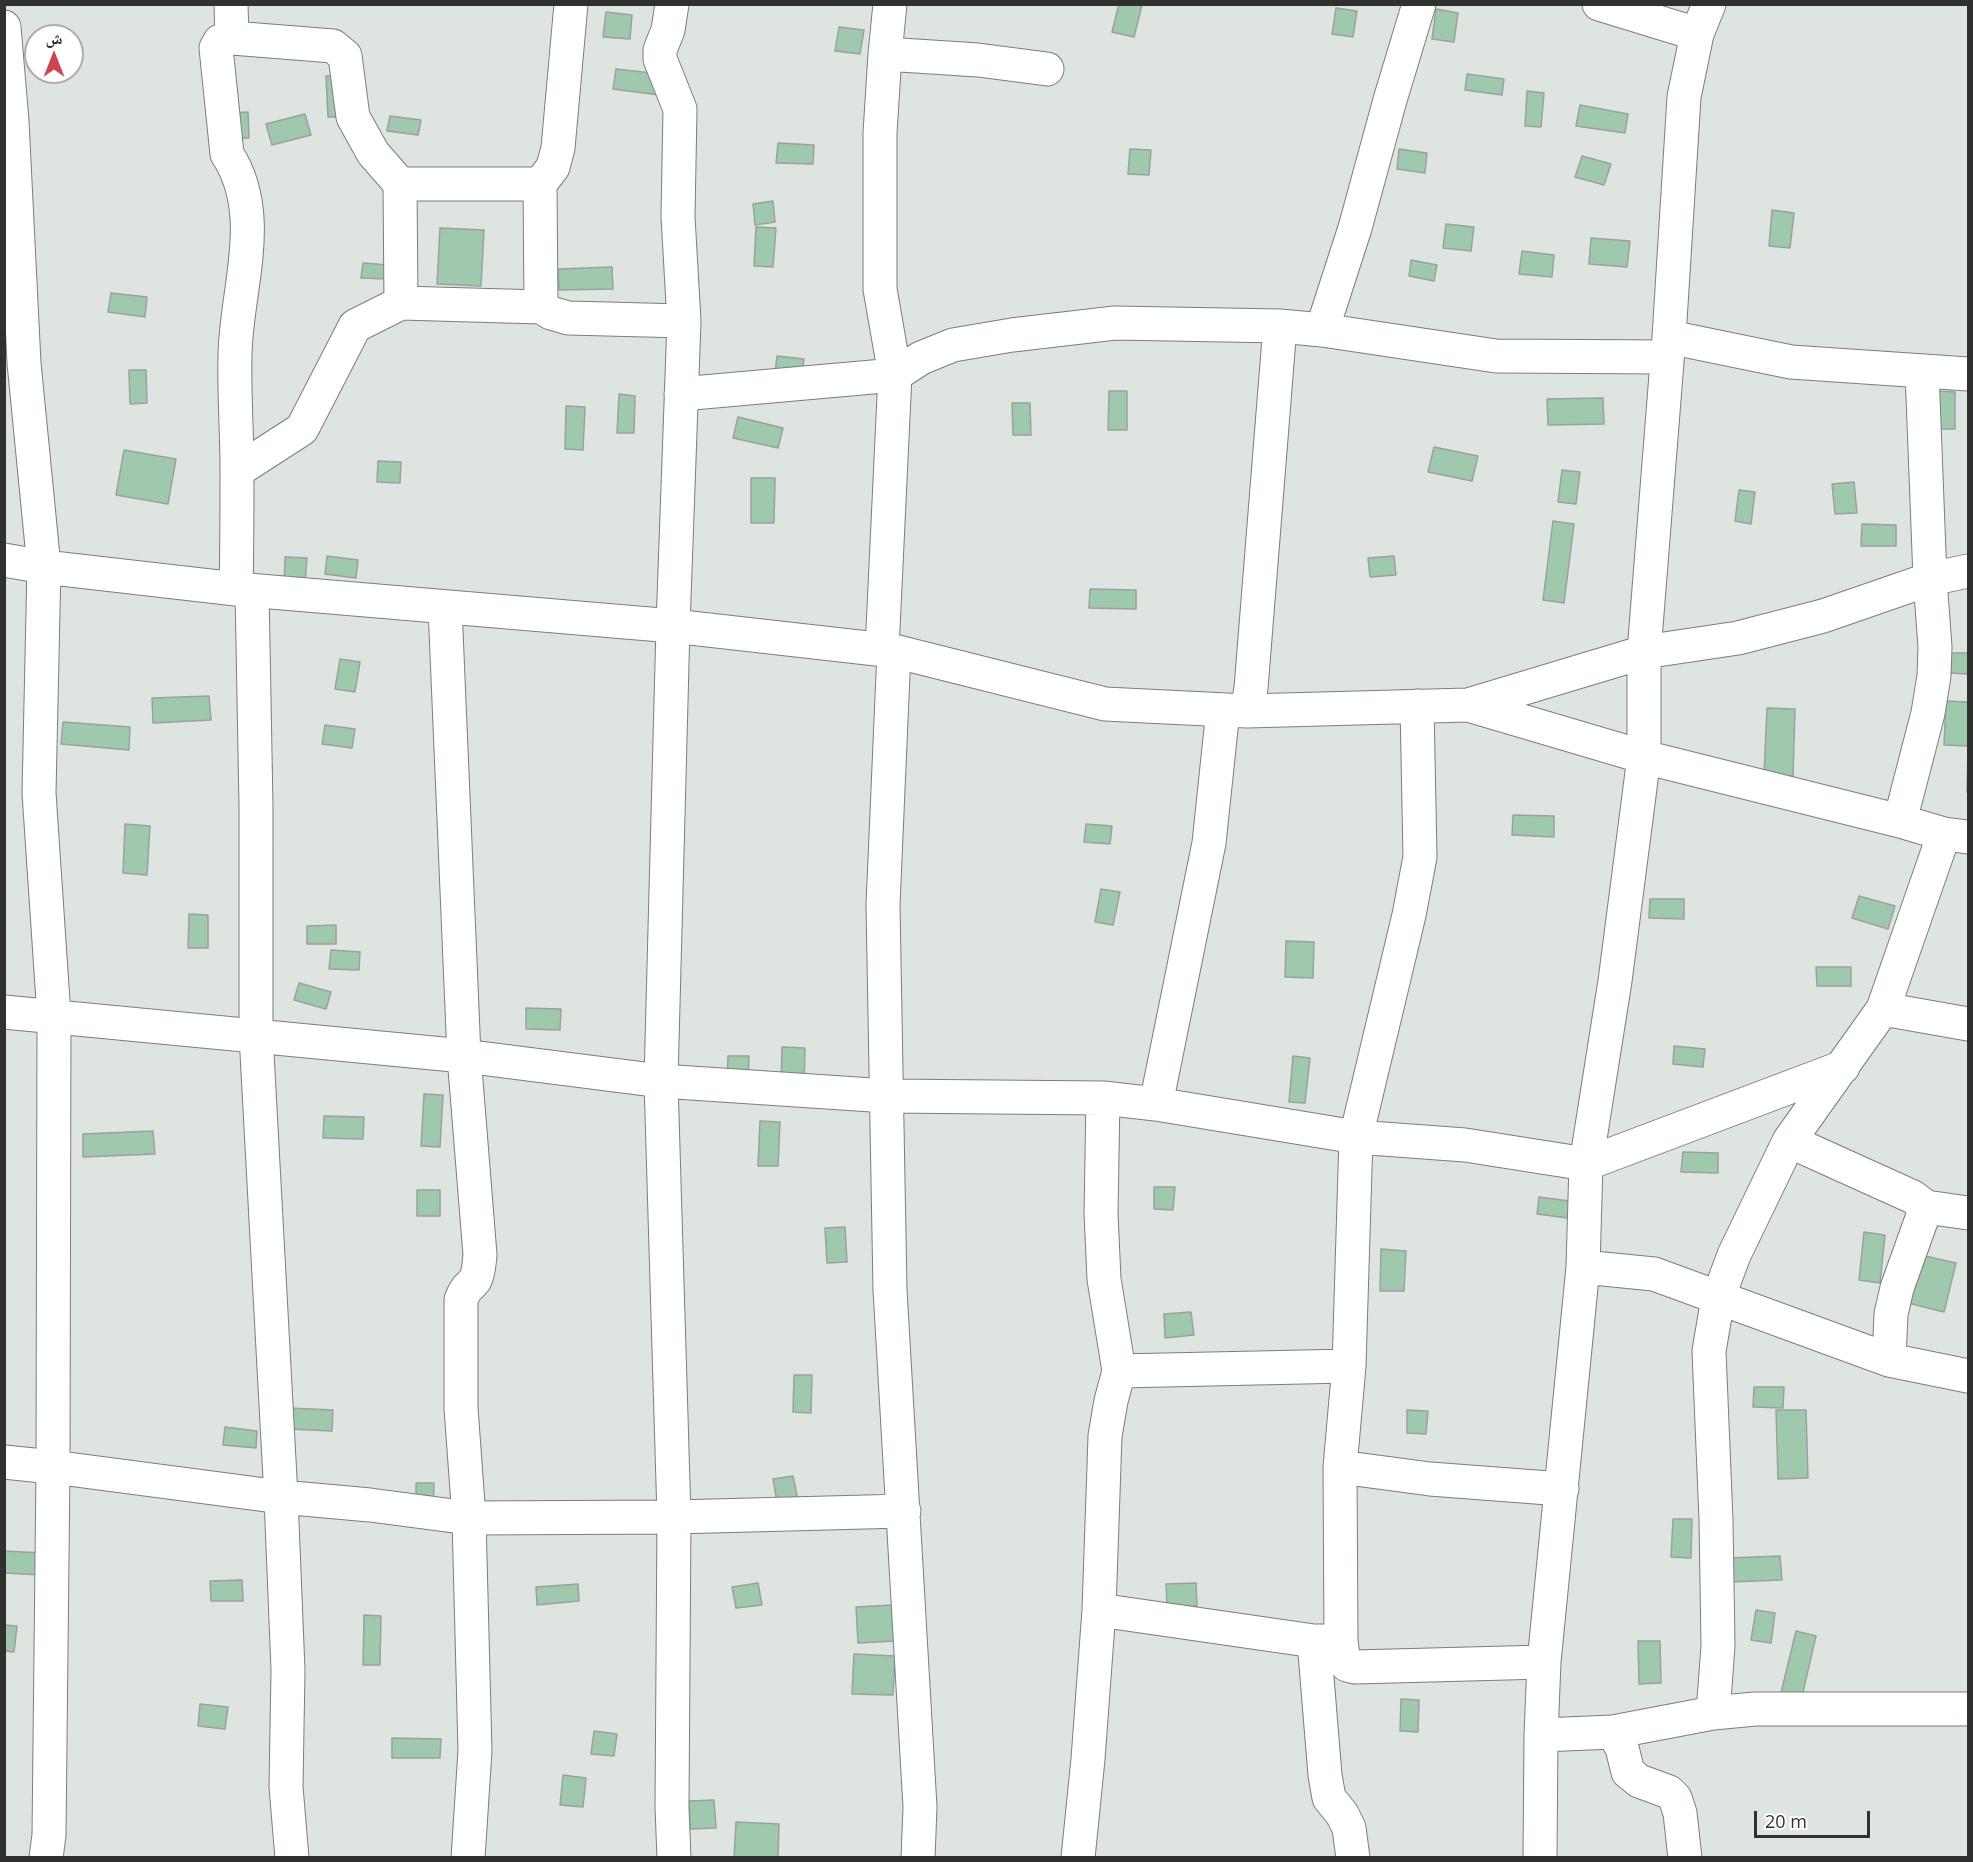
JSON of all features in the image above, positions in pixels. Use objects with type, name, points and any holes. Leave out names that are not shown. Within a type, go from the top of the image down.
[{"type":"street","points":[[231,4],[232,38]]},
{"type":"street","points":[[541,307],[540,184],[553,167],[558,148],[571,4]]},
{"type":"street","points":[[672,4],[668,30],[660,50],[660,59],[680,109],[678,217],[684,321],[661,1080],[674,1517],[672,1807],[674,1857]]},
{"type":"street","points":[[890,4],[880,133],[880,289],[895,375],[884,904],[886,1096],[890,1290],[920,1807],[918,1857]]},
{"type":"street","points":[[1322,330],[1355,228],[1389,100],[1419,4]]},
{"type":"street","points":[[1540,1857],[1544,1662],[1583,1267],[1586,1164],[1616,981],[1644,757],[1644,652],[1668,347],[1684,97],[1703,19],[1599,4]]},
{"type":"street","points":[[4,27],[12,121],[24,363],[44,567],[39,793],[54,1016],[53,1467],[49,1835],[46,1857]]},
{"type":"street","points":[[292,1857],[286,1787],[288,1670],[281,1497],[256,1035],[256,807],[237,471],[235,353],[243,285],[247,218],[241,182],[236,167],[227,154],[216,48],[220,40],[232,38],[333,46],[345,56],[353,117],[373,153],[400,184],[401,303]]},
{"type":"street","points":[[885,54],[978,60],[1047,69]]},
{"type":"street","points":[[400,184],[540,184]]},
{"type":"street","points":[[237,471],[302,429],[355,326],[401,303],[541,307],[568,318],[684,321]]},
{"type":"street","points":[[681,394],[895,375],[921,358],[953,345],[1012,335],[1115,323],[1280,326],[1322,330],[1496,356],[1668,347],[1791,362],[1968,374]]},
{"type":"street","points":[[1156,1104],[1235,710],[1251,688],[1280,326]]},
{"type":"street","points":[[1900,821],[1928,713],[1934,676],[1935,647],[1922,371]]},
{"type":"street","points":[[4,560],[44,567],[244,589],[673,626],[888,650],[1105,704],[1235,710],[1468,705],[1644,652],[1738,638],[1823,616],[1930,579],[1968,571]]},
{"type":"street","points":[[445,607],[464,1056],[480,1255],[475,1280],[465,1288],[461,1300],[461,1408],[469,1518],[475,1751],[468,1857]]},
{"type":"street","points":[[1468,705],[1644,757],[1956,835],[1883,1009],[1789,1141],[1734,1255],[1718,1298],[1709,1351],[1716,1520],[1718,1646],[1713,1713]]},
{"type":"street","points":[[1353,1857],[1350,1828],[1329,1798],[1325,1776],[1328,1641],[1340,1467],[1350,1366],[1356,1137],[1409,915],[1420,857],[1417,706]]},
{"type":"street","points":[[1883,1009],[1968,1024]]},
{"type":"street","points":[[4,1012],[464,1056],[661,1080],[886,1096],[1103,1098],[1156,1104],[1356,1137],[1465,1145],[1586,1164],[1843,1067]]},
{"type":"street","points":[[1078,1857],[1089,1759],[1099,1610],[1105,1436],[1119,1371],[1104,1279],[1101,1214],[1103,1098]]},
{"type":"street","points":[[1789,1141],[1913,1197],[1926,1207],[1968,1213]]},
{"type":"street","points":[[1889,1360],[1891,1314],[1897,1288],[1926,1207]]},
{"type":"street","points":[[1583,1267],[1654,1274],[1889,1360],[1968,1376]]},
{"type":"street","points":[[1119,1371],[1350,1366]]},
{"type":"street","points":[[4,1462],[469,1518],[674,1517],[904,1511]]},
{"type":"street","points":[[1340,1467],[1430,1479],[1562,1489]]},
{"type":"street","points":[[1099,1610],[1328,1641],[1347,1665],[1355,1667],[1544,1662]]},
{"type":"street","points":[[1541,1735],[1613,1732],[1713,1713],[1755,1709],[1968,1709]]},
{"type":"street","points":[[1613,1732],[1622,1748],[1628,1772],[1639,1781],[1669,1792],[1675,1798],[1680,1813],[1685,1857]]},
{"type":"building","points":[[1119,4],[1142,5],[1134,37],[1112,32]]},
{"type":"building","points":[[1336,8],[1357,11],[1353,37],[1332,34]]},
{"type":"building","points":[[1436,9],[1458,13],[1454,42],[1432,39]]},
{"type":"building","points":[[606,12],[632,15],[630,39],[603,37]]},
{"type":"building","points":[[839,27],[864,30],[860,54],[835,51]]},
{"type":"building","points":[[616,69],[661,74],[659,95],[613,89]]},
{"type":"building","points":[[1467,74],[1504,79],[1502,95],[1465,90]]},
{"type":"building","points":[[345,75],[347,117],[328,117],[326,76]]},
{"type":"building","points":[[1527,91],[1544,93],[1541,127],[1525,126]]},
{"type":"building","points":[[1580,105],[1628,114],[1625,133],[1576,126]]},
{"type":"building","points":[[248,112],[249,138],[232,139],[232,113]]},
{"type":"building","points":[[305,114],[311,135],[272,145],[266,124]]},
{"type":"building","points":[[390,116],[421,120],[418,135],[387,131]]},
{"type":"building","points":[[778,143],[814,145],[813,164],[776,163]]},
{"type":"building","points":[[1130,149],[1151,150],[1149,175],[1128,174]]},
{"type":"building","points":[[1399,149],[1427,153],[1425,173],[1397,169]]},
{"type":"building","points":[[1582,156],[1611,164],[1604,185],[1575,177]]},
{"type":"building","points":[[773,201],[775,222],[755,225],[753,204]]},
{"type":"building","points":[[1772,210],[1794,213],[1790,248],[1769,246]]},
{"type":"building","points":[[1446,224],[1474,227],[1471,251],[1443,248]]},
{"type":"building","points":[[756,227],[776,228],[773,267],[754,266]]},
{"type":"building","points":[[440,228],[484,230],[481,286],[437,284]]},
{"type":"building","points":[[1591,238],[1630,241],[1627,267],[1589,264]]},
{"type":"building","points":[[1522,251],[1554,255],[1552,277],[1519,274]]},
{"type":"building","points":[[1411,260],[1437,265],[1434,281],[1409,276]]},
{"type":"building","points":[[363,263],[389,265],[388,279],[361,278]]},
{"type":"building","points":[[612,267],[613,289],[559,290],[558,269]]},
{"type":"building","points":[[111,293],[147,297],[145,317],[108,312]]},
{"type":"building","points":[[777,356],[804,359],[802,375],[775,373]]},
{"type":"building","points":[[129,370],[146,370],[147,403],[130,404]]},
{"type":"building","points":[[1109,391],[1127,391],[1127,430],[1108,430]]},
{"type":"building","points":[[1938,391],[1955,392],[1955,429],[1937,429]]},
{"type":"building","points":[[619,394],[635,396],[634,433],[617,433]]},
{"type":"building","points":[[1603,398],[1604,424],[1548,425],[1547,399]]},
{"type":"building","points":[[1012,403],[1030,403],[1031,435],[1013,435]]},
{"type":"building","points":[[566,406],[585,407],[583,450],[565,449]]},
{"type":"building","points":[[738,417],[783,428],[778,448],[733,438]]},
{"type":"building","points":[[1434,447],[1478,456],[1472,481],[1428,472]]},
{"type":"building","points":[[124,450],[176,459],[168,504],[116,495]]},
{"type":"building","points":[[378,461],[401,462],[400,483],[377,482]]},
{"type":"building","points":[[1562,470],[1580,472],[1576,504],[1558,502]]},
{"type":"building","points":[[751,478],[775,478],[774,523],[751,523]]},
{"type":"building","points":[[1854,482],[1857,513],[1835,514],[1832,484]]},
{"type":"building","points":[[1739,490],[1755,492],[1751,524],[1735,521]]},
{"type":"building","points":[[1553,521],[1574,524],[1564,603],[1543,600]]},
{"type":"building","points":[[1862,524],[1896,525],[1896,546],[1861,546]]},
{"type":"building","points":[[327,556],[358,560],[356,578],[325,574]]},
{"type":"building","points":[[1394,556],[1396,575],[1370,577],[1368,558]]},
{"type":"building","points":[[285,557],[307,558],[305,584],[284,584]]},
{"type":"building","points":[[1090,589],[1136,590],[1136,609],[1089,608]]},
{"type":"building","points":[[1949,653],[1968,653],[1968,674],[1948,673]]},
{"type":"building","points":[[340,659],[360,662],[355,692],[335,689]]},
{"type":"building","points":[[209,696],[211,720],[153,723],[152,698]]},
{"type":"building","points":[[1946,701],[1968,702],[1968,746],[1944,745]]},
{"type":"building","points":[[1767,708],[1795,709],[1793,776],[1764,775]]},
{"type":"building","points":[[63,722],[130,727],[129,750],[61,744]]},
{"type":"building","points":[[325,725],[355,729],[352,748],[322,744]]},
{"type":"building","points":[[1513,815],[1554,816],[1554,837],[1512,835]]},
{"type":"building","points":[[125,824],[150,826],[147,875],[123,873]]},
{"type":"building","points":[[1086,824],[1112,826],[1110,844],[1084,842]]},
{"type":"building","points":[[1101,889],[1120,892],[1113,925],[1095,922]]},
{"type":"building","points":[[1859,896],[1895,906],[1888,929],[1852,918]]},
{"type":"building","points":[[1650,899],[1684,899],[1684,919],[1649,918]]},
{"type":"building","points":[[189,914],[208,915],[208,948],[188,948]]},
{"type":"building","points":[[336,925],[336,944],[307,944],[307,926]]},
{"type":"building","points":[[1286,941],[1314,942],[1313,978],[1285,977]]},
{"type":"building","points":[[331,950],[360,952],[359,970],[329,969]]},
{"type":"building","points":[[1816,967],[1851,967],[1851,986],[1817,986]]},
{"type":"building","points":[[299,983],[331,992],[326,1009],[294,1000]]},
{"type":"building","points":[[526,1008],[561,1009],[560,1030],[526,1029]]},
{"type":"building","points":[[1674,1046],[1705,1049],[1703,1067],[1673,1064]]},
{"type":"building","points":[[782,1047],[805,1048],[804,1090],[781,1089]]},
{"type":"building","points":[[728,1056],[749,1056],[748,1091],[727,1090]]},
{"type":"building","points":[[1293,1056],[1310,1058],[1305,1103],[1289,1102]]},
{"type":"building","points":[[424,1094],[443,1095],[440,1147],[421,1146]]},
{"type":"building","points":[[324,1116],[364,1117],[363,1139],[323,1138]]},
{"type":"building","points":[[760,1121],[780,1122],[778,1166],[758,1166]]},
{"type":"building","points":[[153,1131],[155,1154],[83,1157],[83,1134]]},
{"type":"building","points":[[1683,1152],[1718,1153],[1718,1173],[1681,1172]]},
{"type":"building","points":[[1154,1187],[1175,1187],[1173,1210],[1154,1209]]},
{"type":"building","points":[[417,1190],[440,1190],[440,1216],[417,1216]]},
{"type":"building","points":[[1539,1197],[1577,1202],[1575,1219],[1537,1214]]},
{"type":"building","points":[[845,1227],[847,1262],[827,1263],[825,1228]]},
{"type":"building","points":[[1864,1232],[1885,1235],[1880,1283],[1859,1280]]},
{"type":"building","points":[[1381,1249],[1406,1251],[1404,1291],[1380,1291]]},
{"type":"building","points":[[1921,1255],[1956,1263],[1944,1312],[1908,1303]]},
{"type":"building","points":[[1191,1312],[1194,1335],[1165,1338],[1164,1314]]},
{"type":"building","points":[[794,1375],[812,1375],[811,1413],[793,1412]]},
{"type":"building","points":[[1754,1387],[1784,1387],[1783,1408],[1753,1407]]},
{"type":"building","points":[[289,1408],[333,1410],[332,1431],[288,1429]]},
{"type":"building","points":[[1407,1410],[1428,1411],[1426,1434],[1407,1433]]},
{"type":"building","points":[[1776,1410],[1806,1410],[1808,1478],[1778,1479]]},
{"type":"building","points":[[225,1427],[257,1431],[256,1448],[223,1445]]},
{"type":"building","points":[[793,1476],[800,1510],[779,1514],[773,1479]]},
{"type":"building","points":[[416,1483],[434,1483],[433,1521],[416,1521]]},
{"type":"building","points":[[1673,1519],[1692,1519],[1691,1558],[1671,1557]]},
{"type":"building","points":[[4,1551],[42,1553],[41,1575],[4,1573]]},
{"type":"building","points":[[1780,1556],[1782,1580],[1729,1582],[1729,1558]]},
{"type":"building","points":[[242,1580],[243,1601],[211,1601],[210,1581]]},
{"type":"building","points":[[758,1583],[762,1605],[736,1608],[732,1587]]},
{"type":"building","points":[[1196,1583],[1197,1606],[1167,1607],[1166,1584]]},
{"type":"building","points":[[578,1584],[579,1601],[537,1605],[536,1587]]},
{"type":"building","points":[[893,1605],[895,1641],[858,1643],[856,1607]]},
{"type":"building","points":[[1756,1610],[1775,1613],[1771,1643],[1751,1640]]},
{"type":"building","points":[[364,1615],[381,1616],[380,1665],[363,1665]]},
{"type":"building","points":[[4,1625],[17,1626],[14,1652],[4,1651]]},
{"type":"building","points":[[1796,1631],[1816,1636],[1800,1705],[1779,1701]]},
{"type":"building","points":[[1638,1641],[1660,1641],[1661,1683],[1639,1684]]},
{"type":"building","points":[[854,1654],[895,1656],[893,1695],[852,1694]]},
{"type":"building","points":[[1401,1699],[1419,1700],[1418,1732],[1400,1731]]},
{"type":"building","points":[[200,1704],[228,1707],[225,1729],[198,1726]]},
{"type":"building","points":[[594,1731],[617,1734],[614,1756],[591,1754]]},
{"type":"building","points":[[392,1738],[441,1739],[440,1758],[392,1758]]},
{"type":"building","points":[[563,1775],[586,1778],[583,1807],[560,1805]]},
{"type":"building","points":[[714,1800],[716,1828],[690,1829],[689,1801]]},
{"type":"building","points":[[736,1822],[779,1824],[778,1858],[734,1858]]}]
